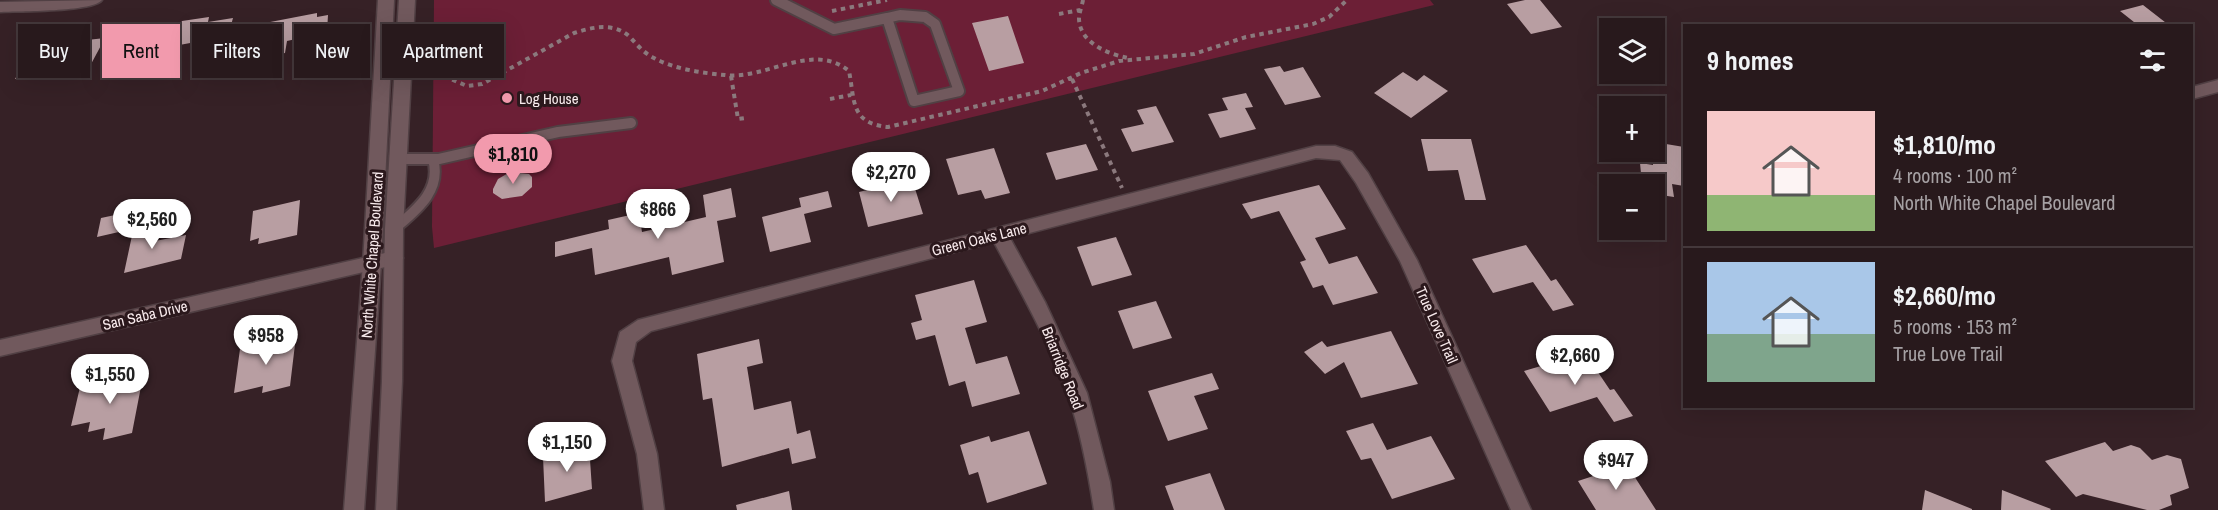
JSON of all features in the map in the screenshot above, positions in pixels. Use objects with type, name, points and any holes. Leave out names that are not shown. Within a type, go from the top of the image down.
[{"type":"street","points":[[0,7],[58,5],[94,0]]},
{"type":"street","name":"North White Chapel Boulevard","points":[[354,510],[372,263],[386,0]]},
{"type":"street","name":"North White Chapel Boulevard","points":[[386,510],[394,229],[407,0]]},
{"type":"street","points":[[2193,93],[2218,86]]},
{"type":"street","name":"Green Oaks Lane","points":[[654,510],[647,454],[622,361],[627,338],[645,325],[1316,152],[1335,152]]},
{"type":"street","name":"True Love Trail","points":[[1335,152],[1346,156],[1362,178],[1408,260],[1521,510]]},
{"type":"street","name":"Briarridge Road","points":[[999,234],[1036,302],[1077,393],[1100,482],[1104,510]]},
{"type":"street","name":"San Saba Drive","points":[[0,348],[394,258]]},
{"type":"lane","points":[[776,0],[832,29],[887,17],[910,13],[930,18],[935,24],[959,91],[914,101],[887,17]]},
{"type":"lane","points":[[398,159],[433,159],[558,132],[631,123]]},
{"type":"lane","points":[[394,229],[431,192],[437,168],[433,159]]},
{"type":"path","points":[[827,11],[887,0]]},
{"type":"path","points":[[1083,0],[1079,15],[1082,29],[1096,47],[1113,55],[1137,59],[1194,54],[1246,37],[1313,24],[1329,17],[1347,0]]},
{"type":"path","points":[[1059,14],[1081,10]]},
{"type":"path","points":[[504,72],[569,34],[588,28],[609,26],[626,33],[646,54],[664,63],[731,76],[738,119],[746,118]]},
{"type":"path","points":[[448,78],[466,86],[477,85],[494,78]]},
{"type":"path","points":[[1072,79],[1128,201]]},
{"type":"path","points":[[830,99],[851,95]]},
{"type":"shaded area","points":[[434,0],[1430,0],[1434,5],[434,248],[432,227],[433,78],[504,78],[504,24],[434,24]]},
{"type":"building","points":[[1525,0],[1540,0],[1562,27],[1531,34],[1507,4]]},
{"type":"building","points":[[2143,5],[2167,24],[2136,24],[2120,11]]},
{"type":"building","points":[[317,13],[317,17],[328,15],[327,24],[294,24],[294,39],[287,41],[285,53],[282,54],[282,24],[265,23]]},
{"type":"building","points":[[1008,16],[1024,63],[989,71],[972,23]]},
{"type":"building","points":[[209,17],[208,22],[233,18],[231,24],[192,24],[192,43],[180,45],[182,21]]},
{"type":"building","points":[[102,38],[102,44],[90,66],[90,40]]},
{"type":"building","points":[[1280,66],[1284,72],[1303,67],[1321,97],[1285,105],[1264,69]]},
{"type":"building","points":[[1403,72],[1417,81],[1424,75],[1448,91],[1411,118],[1374,93]]},
{"type":"building","points":[[1246,93],[1253,107],[1245,108],[1256,129],[1220,138],[1208,114],[1228,110],[1222,98]]},
{"type":"building","points":[[1156,106],[1174,142],[1132,152],[1121,129],[1144,124],[1137,110]]},
{"type":"building","points":[[1421,139],[1471,139],[1486,200],[1465,200],[1458,170],[1428,171]]},
{"type":"building","points":[[1086,144],[1098,170],[1056,180],[1046,153]]},
{"type":"building","points":[[1665,144],[1683,147],[1683,186],[1672,184],[1674,197],[1665,196],[1665,174],[1641,174],[1640,163],[1653,165],[1653,162],[1665,162]]},
{"type":"building","points":[[994,148],[1010,193],[985,199],[981,190],[958,195],[946,159]]},
{"type":"building","points":[[510,172],[529,174],[532,177],[532,187],[522,196],[502,199],[493,193],[493,189],[498,179]]},
{"type":"building","points":[[912,179],[923,214],[868,227],[859,192]]},
{"type":"building","points":[[1319,185],[1346,229],[1315,238],[1329,264],[1357,256],[1378,293],[1333,305],[1323,285],[1313,288],[1300,262],[1306,260],[1279,211],[1251,219],[1242,204]]},
{"type":"building","points":[[731,188],[736,217],[717,221],[724,262],[672,275],[669,257],[595,275],[592,248],[555,257],[555,242],[609,229],[608,220],[639,213],[642,232],[706,217],[703,195]]},
{"type":"building","points":[[828,191],[832,207],[804,214],[811,242],[770,252],[762,217],[801,207],[799,198]]},
{"type":"building","points":[[300,200],[297,235],[258,244],[259,238],[250,241],[253,211]]},
{"type":"building","points":[[148,208],[145,226],[97,237],[101,218]]},
{"type":"building","points":[[158,226],[155,241],[186,235],[181,259],[124,273],[133,231]]},
{"type":"building","points":[[1116,237],[1132,275],[1092,286],[1077,247]]},
{"type":"building","points":[[1526,245],[1551,281],[1556,279],[1574,305],[1553,311],[1533,282],[1493,293],[1472,259]]},
{"type":"building","points":[[974,280],[987,322],[965,328],[976,364],[1007,356],[1020,394],[972,407],[965,381],[949,386],[935,335],[916,340],[911,323],[922,320],[915,295]]},
{"type":"building","points":[[1156,301],[1172,338],[1133,349],[1118,311]]},
{"type":"building","points":[[1391,331],[1418,384],[1361,398],[1344,362],[1325,374],[1304,352],[1322,341],[1327,347]]},
{"type":"building","points":[[296,336],[290,386],[262,393],[263,386],[234,393],[240,349]]},
{"type":"building","points":[[759,339],[763,363],[747,367],[754,410],[791,401],[797,434],[810,430],[816,458],[792,464],[789,448],[722,467],[712,398],[703,400],[697,354]]},
{"type":"building","points":[[1585,353],[1610,390],[1614,389],[1633,416],[1614,422],[1597,397],[1550,412],[1524,371]]},
{"type":"building","points":[[144,371],[132,433],[103,440],[105,428],[88,432],[90,422],[71,426],[80,387]]},
{"type":"building","points":[[1212,373],[1219,389],[1194,396],[1208,429],[1168,441],[1148,391]]},
{"type":"building","points":[[1373,423],[1387,450],[1431,436],[1455,479],[1392,499],[1371,458],[1361,460],[1346,431]]},
{"type":"building","points":[[1029,431],[1047,484],[987,503],[978,472],[969,475],[960,445],[989,436],[991,442]]},
{"type":"building","points":[[2105,442],[2113,451],[2131,445],[2140,448],[2152,460],[2167,455],[2181,459],[2189,488],[2170,495],[2172,505],[2159,510],[2147,510],[2083,494],[2076,497],[2045,461]]},
{"type":"building","points":[[589,445],[592,489],[545,502],[543,457]]},
{"type":"building","points":[[1627,465],[1656,510],[1596,510],[1578,481]]},
{"type":"building","points":[[1210,473],[1225,510],[1174,510],[1165,486]]},
{"type":"building","points":[[1925,490],[1972,509],[1972,510],[1922,510]]},
{"type":"building","points":[[2002,490],[2051,509],[2001,510]]},
{"type":"building","points":[[789,491],[792,510],[737,510],[736,505]]},
{"type":"place","name":"Log House","points":[[507,98]]}]
